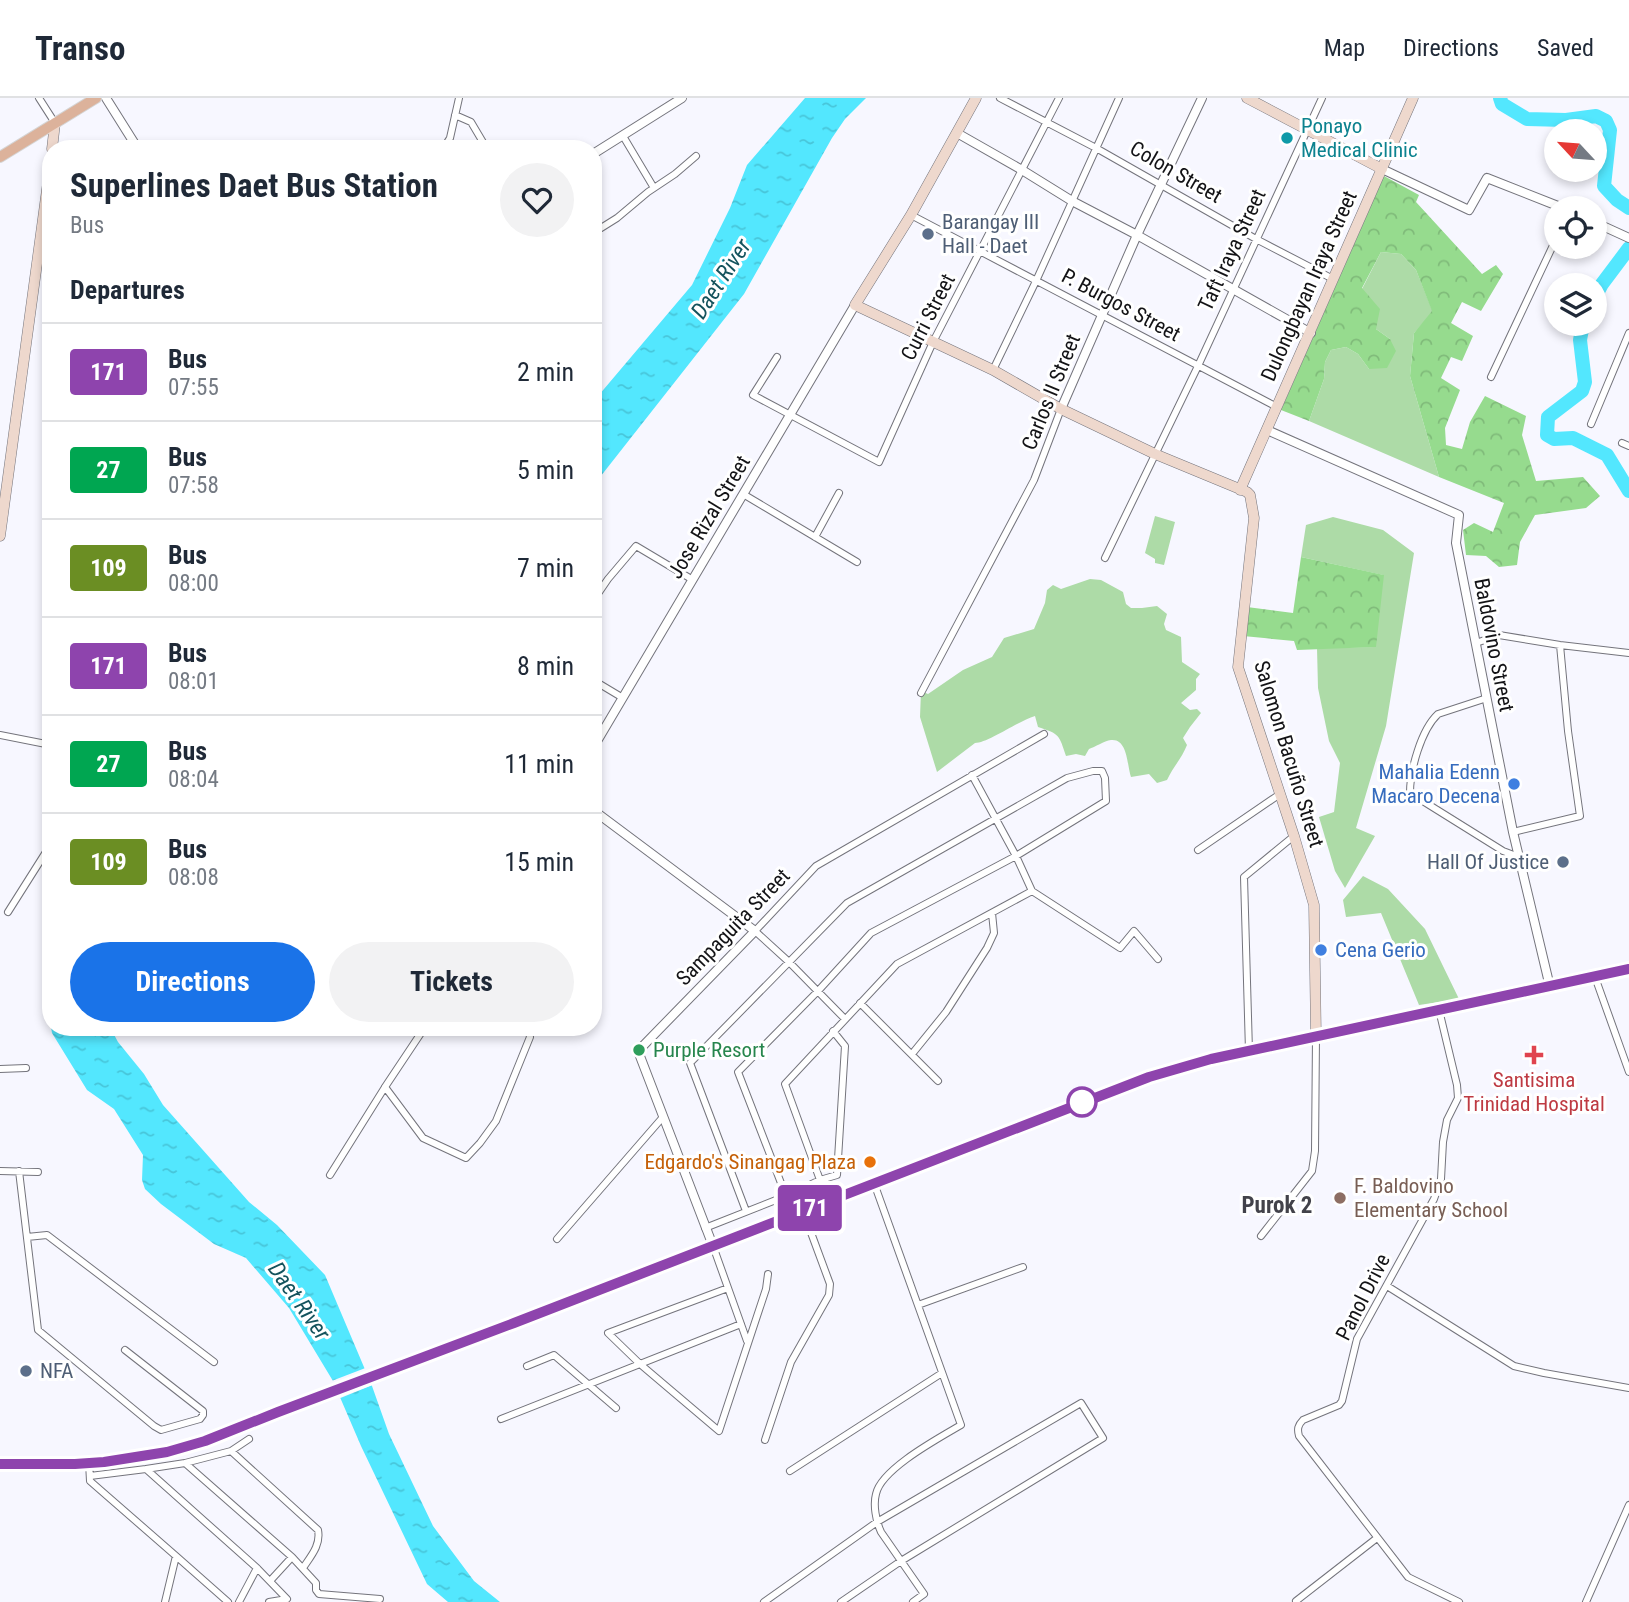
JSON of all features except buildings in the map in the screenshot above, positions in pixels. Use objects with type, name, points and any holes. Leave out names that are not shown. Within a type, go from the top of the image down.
[{"type":"highway","points":[[0,1464],[89,1463],[182,1448],[236,1430],[1149,1077],[1211,1059],[1629,969]]},
{"type":"main road","points":[[0,157],[96,98]]},
{"type":"main road","points":[[976,98],[911,215],[855,305],[993,370],[1061,409],[1155,454],[1240,490]]},
{"type":"main road","points":[[1247,98],[1382,169]]},
{"type":"main road","name":"Dulongbayan Iraya Street","points":[[1240,490],[1413,98]]},
{"type":"main road","points":[[53,140],[55,123]]},
{"type":"main road","points":[[0,536],[42,226]]},
{"type":"main road","name":"Salomon Bacuño Street","points":[[1240,490],[1250,495],[1254,518],[1238,667],[1314,905],[1316,1036]]},
{"type":"street","points":[[40,98],[55,123]]},
{"type":"street","points":[[106,98],[132,140]]},
{"type":"street","points":[[449,140],[459,98]]},
{"type":"street","points":[[602,148],[682,98]]},
{"type":"street","name":"Colon Street","points":[[1000,98],[1333,279]]},
{"type":"street","name":"Curri Street","points":[[789,416],[879,462],[933,342],[1059,98]]},
{"type":"street","points":[[993,370],[1119,98]]},
{"type":"street","name":"Carlos II Street","points":[[921,693],[1034,480],[1101,315],[1202,98]]},
{"type":"street","name":"Taft Iraya Street","points":[[1105,558],[1234,290],[1322,98]]},
{"type":"street","points":[[455,115],[471,122],[482,140]]},
{"type":"street","points":[[957,133],[1072,201],[1311,334]]},
{"type":"street","points":[[623,135],[654,188]]},
{"type":"street","points":[[602,227],[696,156]]},
{"type":"street","points":[[1382,169],[1469,210],[1487,178],[1544,200]]},
{"type":"street","name":"P. Burgos Street","points":[[911,215],[1277,407]]},
{"type":"street","points":[[1607,228],[1629,238]]},
{"type":"street","points":[[1491,377],[1547,259]]},
{"type":"street","name":"Jose Rizal Street","points":[[602,733],[855,305]]},
{"type":"street","points":[[1591,424],[1629,333]]},
{"type":"street","points":[[777,357],[753,395],[789,416]]},
{"type":"street","name":"Baldovino Street","points":[[1267,430],[1459,515],[1456,543],[1513,832],[1550,987]]},
{"type":"street","points":[[815,537],[839,493]]},
{"type":"street","points":[[743,494],[857,562]]},
{"type":"street","points":[[602,588],[636,546],[692,580]]},
{"type":"street","points":[[1476,643],[1499,635],[1629,653]]},
{"type":"street","points":[[1513,832],[1580,816],[1568,732],[1560,645]]},
{"type":"street","points":[[602,685],[623,698]]},
{"type":"street","points":[[1487,698],[1438,714],[1433,720],[1417,756],[1410,793],[1503,851],[1519,857]]},
{"type":"street","name":"Sampaguita Street","points":[[713,1246],[638,1051],[816,866],[1044,734]]},
{"type":"street","points":[[0,735],[42,743]]},
{"type":"street","points":[[746,1212],[690,1063],[846,903],[1067,778],[1102,771],[1106,801],[1016,856],[871,933],[738,1072],[786,1196]]},
{"type":"street","points":[[972,775],[1032,891],[1121,948],[1134,931],[1158,959]]},
{"type":"street","points":[[1198,850],[1280,794]]},
{"type":"street","points":[[602,817],[755,931],[845,1018]]},
{"type":"street","points":[[1249,1051],[1244,877],[1294,836]]},
{"type":"street","points":[[8,912],[42,858]]},
{"type":"street","points":[[820,1180],[785,1084],[897,964],[1032,891]]},
{"type":"street","points":[[912,1054],[946,1012],[987,948],[994,933],[992,913]]},
{"type":"street","points":[[1594,977],[1629,1072]]},
{"type":"street","points":[[860,1003],[938,1081]]},
{"type":"street","name":"Panol Drive","points":[[1439,1010],[1458,1098],[1447,1120],[1441,1179],[1434,1199],[1357,1339],[1342,1401],[1339,1405],[1303,1420],[1298,1427],[1300,1436],[1408,1577],[1459,1602]]},
{"type":"street","points":[[705,1227],[837,1175],[845,1046],[833,1031]]},
{"type":"street","points":[[330,1175],[419,1036]]},
{"type":"street","points":[[385,1087],[423,1138],[466,1158],[481,1143],[496,1121],[530,1036]]},
{"type":"street","points":[[1261,1236],[1312,1171],[1315,1152],[1316,1036]]},
{"type":"street","points":[[0,1069],[26,1068]]},
{"type":"street","points":[[557,1239],[663,1117]]},
{"type":"street","points":[[0,1171],[38,1172]]},
{"type":"street","points":[[19,1171],[38,1330],[161,1430],[200,1419],[203,1411],[125,1350]]},
{"type":"street","points":[[874,1183],[961,1425],[906,1459],[882,1480],[876,1494],[877,1522],[881,1532],[924,1594],[913,1602]]},
{"type":"street","points":[[765,1440],[791,1362],[829,1296],[830,1284],[803,1211]]},
{"type":"street","points":[[27,1237],[47,1235],[214,1362]]},
{"type":"street","points":[[713,1246],[747,1343]]},
{"type":"street","points":[[918,1305],[1023,1266]]},
{"type":"street","points":[[728,1288],[608,1333],[719,1431],[766,1289],[768,1274]]},
{"type":"street","points":[[1387,1286],[1514,1366],[1629,1388]]},
{"type":"street","points":[[500,1419],[741,1324]]},
{"type":"street","points":[[527,1366],[554,1355],[616,1408]]},
{"type":"street","points":[[790,1471],[942,1373]]},
{"type":"street","points":[[764,1602],[877,1522],[1080,1403],[1103,1438],[901,1561],[841,1602]]},
{"type":"street","points":[[90,1476],[186,1463],[231,1451],[249,1439]]},
{"type":"street","points":[[231,1451],[318,1530],[320,1539],[303,1568]]},
{"type":"street","points":[[89,1463],[90,1481],[228,1602]]},
{"type":"street","points":[[186,1463],[292,1557],[316,1583],[319,1594],[380,1598]]},
{"type":"street","points":[[146,1469],[257,1568],[287,1599],[269,1602]]},
{"type":"street","points":[[1587,1602],[1629,1506]]},
{"type":"street","points":[[1296,1601],[1377,1538]]},
{"type":"street","points":[[167,1601],[176,1556]]},
{"type":"street","points":[[270,1581],[292,1557]]},
{"type":"street","points":[[239,1602],[257,1568]]},
{"type":"green space","points":[[1384,176],[1419,195],[1416,202],[1482,274],[1496,265],[1503,274],[1481,311],[1462,302],[1451,323],[1473,336],[1462,361],[1451,357],[1441,378],[1460,390],[1445,428],[1446,445],[1462,449],[1470,422],[1485,396],[1526,416],[1522,435],[1536,481],[1583,477],[1600,496],[1586,508],[1535,515],[1520,542],[1517,565],[1499,567],[1486,556],[1466,555],[1463,530],[1474,523],[1493,532],[1504,503],[1439,477],[1410,376],[1414,333],[1432,311],[1416,270],[1401,254],[1381,252],[1362,288],[1380,309],[1376,329],[1390,339],[1396,351],[1387,368],[1369,369],[1358,354],[1346,347],[1331,350],[1325,362],[1324,379],[1309,421],[1281,410]]},
{"type":"green space","points":[[1381,252],[1401,254],[1416,270],[1433,312],[1414,333],[1410,376],[1439,477],[1309,421],[1324,379],[1325,362],[1331,350],[1346,347],[1358,354],[1369,369],[1390,339],[1376,329],[1362,289]]},
{"type":"green space","points":[[1155,516],[1175,522],[1164,565],[1155,563],[1155,559],[1145,553]]},
{"type":"green space","points":[[1333,517],[1383,530],[1414,553],[1386,726],[1356,828],[1375,836],[1345,888],[1335,871],[1319,817],[1334,812],[1340,763],[1329,741],[1318,688],[1317,648],[1375,647],[1383,575],[1301,557],[1306,525]]},
{"type":"green space","points":[[1301,557],[1384,575],[1376,647],[1297,650],[1294,641],[1243,636],[1247,607],[1293,613]]},
{"type":"green space","points":[[1090,579],[1101,580],[1123,592],[1126,604],[1131,608],[1157,606],[1167,614],[1164,624],[1166,630],[1181,637],[1182,662],[1200,674],[1196,679],[1196,690],[1181,703],[1190,710],[1197,709],[1201,713],[1183,738],[1187,745],[1167,780],[1157,783],[1149,774],[1131,777],[1124,748],[1117,741],[1111,740],[1089,749],[1085,756],[1066,756],[1058,736],[1038,727],[1035,716],[975,743],[937,772],[920,717],[921,691],[928,694],[963,670],[992,657],[1004,638],[1034,629],[1045,603],[1047,590],[1053,585],[1061,589]]},
{"type":"green space","points":[[1363,876],[1388,889],[1425,929],[1459,999],[1419,1005],[1381,913],[1346,917],[1343,900]]},
{"type":"water","name":"Daet River","points":[[805,98],[866,98],[845,119],[832,138],[744,294],[602,475],[602,391],[692,285],[730,208],[747,165]]},
{"type":"water","name":"Daet River","points":[[54,1036],[115,1036],[144,1074],[163,1105],[249,1202],[277,1225],[325,1275],[372,1386],[389,1434],[433,1526],[474,1581],[500,1602],[448,1602],[427,1584],[333,1381],[289,1308],[246,1258],[214,1244],[145,1189],[142,1180],[143,1155],[114,1109],[87,1090]]},
{"type":"pier","points":[[368,1367],[375,1384],[338,1399],[329,1382]]},
{"type":"waterway","points":[[1500,98],[1502,104],[1527,119],[1566,120],[1596,116],[1606,121],[1610,130],[1604,186],[1629,208]]},
{"type":"waterway","points":[[1607,277],[1629,248]]},
{"type":"waterway","points":[[1581,336],[1585,382],[1582,391],[1548,417],[1547,435],[1554,439],[1573,438],[1607,455],[1629,491]]},
{"type":"bus line","name":"171","points":[[0,1464],[104,1462],[167,1452],[205,1441],[1149,1077],[1211,1059],[1629,969]]},
{"type":"place","name":"Ponayo Medical Clinic","points":[[1287,138]]},
{"type":"place","name":"Barangay III Hall - Daet","points":[[928,234]]},
{"type":"place","name":"Mahalia Edenn Macaro Decena","points":[[1514,784]]},
{"type":"place","name":"Hall Of Justice","points":[[1563,862]]},
{"type":"place","name":"Cena Gerio","points":[[1321,950]]},
{"type":"place","name":"Purple Resort","points":[[639,1050]]},
{"type":"place","name":"Santisima Trinidad Hospital","points":[[1534,1055]]},
{"type":"place","name":"Edgardo's Sinangag Plaza","points":[[870,1162]]},
{"type":"place","name":"F. Baldovino Elementary School","points":[[1340,1198]]},
{"type":"place","name":"NFA","points":[[26,1371]]},
{"type":"district","name":"Purok 2","points":[[1277,1205]]}]
